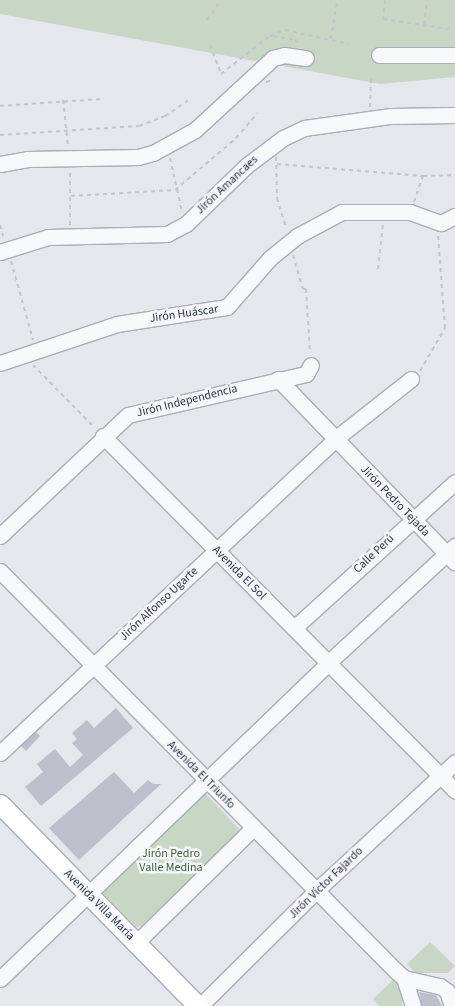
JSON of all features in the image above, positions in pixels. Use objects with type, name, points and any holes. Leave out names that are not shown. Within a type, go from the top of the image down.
[{"type":"main road","name":"Avenida Villa María","points":[[0,804],[199,1006]]},
{"type":"street","points":[[0,164],[28,159],[138,157],[167,146],[195,130],[273,58],[284,55],[306,58]]},
{"type":"street","points":[[380,55],[455,55]]},
{"type":"street","name":"Jirón Amancaes","points":[[4,251],[48,237],[167,234],[186,224],[246,166],[283,138],[304,128],[369,120],[455,115]]},
{"type":"street","name":"Jirón Huáscar","points":[[0,363],[117,324],[227,307],[270,258],[310,228],[342,212],[410,212],[436,223]]},
{"type":"street","points":[[436,223],[455,216]]},
{"type":"street","name":"Jirón Independencia","points":[[0,536],[103,436],[128,415],[306,374],[311,365]]},
{"type":"street","points":[[278,379],[335,439]]},
{"type":"street","name":"Jirón Alfonso Ugarte","points":[[0,754],[335,439],[411,379]]},
{"type":"street","name":"Avenida El Sol","points":[[103,436],[455,791]]},
{"type":"street","name":"Jirón Pedro Tejada","points":[[335,439],[413,518],[452,554]]},
{"type":"street","name":"Calle Perú","points":[[294,628],[413,518],[455,482]]},
{"type":"street","points":[[0,979],[328,663],[452,554]]},
{"type":"street","name":"Avenida El Triunfo","points":[[0,571],[404,978],[413,1006]]},
{"type":"street","name":"Jirón Víctor Fajardo","points":[[199,1006],[317,890],[455,762]]},
{"type":"street","points":[[136,943],[254,828]]},
{"type":"street","points":[[404,978],[451,987],[452,1006]]},
{"type":"path","points":[[207,20],[221,0]]},
{"type":"path","points":[[331,39],[337,0]]},
{"type":"path","points":[[385,0],[383,19],[455,30]]},
{"type":"path","points":[[424,25],[427,0]]},
{"type":"path","points":[[270,36],[295,40],[302,47],[306,58]]},
{"type":"path","points":[[210,45],[221,74]]},
{"type":"path","points":[[369,120],[371,78]]},
{"type":"path","points":[[0,106],[101,99]]},
{"type":"path","points":[[0,134],[139,126],[165,116],[190,99]]},
{"type":"path","points":[[71,196],[175,190],[236,138],[258,113]]},
{"type":"path","points":[[167,146],[175,190],[186,224]]},
{"type":"path","points":[[277,164],[423,176],[455,175]]},
{"type":"path","points":[[410,212],[423,176]]},
{"type":"path","points":[[378,269],[385,212]]},
{"type":"path","points":[[411,379],[418,376],[445,328],[436,223]]},
{"type":"path","points":[[0,225],[4,251],[29,352],[103,436]]},
{"type":"green space","points":[[0,0],[455,0],[455,77],[380,84],[0,14]]},
{"type":"green space","name":"Jirón Pedro Valle Medina","points":[[204,792],[240,830],[142,926],[136,927],[102,892]]},
{"type":"green space","points":[[430,942],[455,966],[448,973],[416,973],[407,964]]},
{"type":"green space","points":[[394,979],[402,989],[402,1006],[379,1006],[373,999]]},
{"type":"building","points":[[116,708],[133,728],[41,806],[25,787],[43,772],[37,764],[55,749],[70,767],[83,755],[72,743],[77,739],[72,733],[87,720],[94,728]]},
{"type":"building","points":[[36,732],[40,736],[26,751],[21,746]]},
{"type":"building","points":[[114,772],[134,793],[148,780],[153,784],[161,784],[79,860],[49,828]]},
{"type":"building","points":[[419,992],[436,995],[442,1006],[422,1006]]}]
